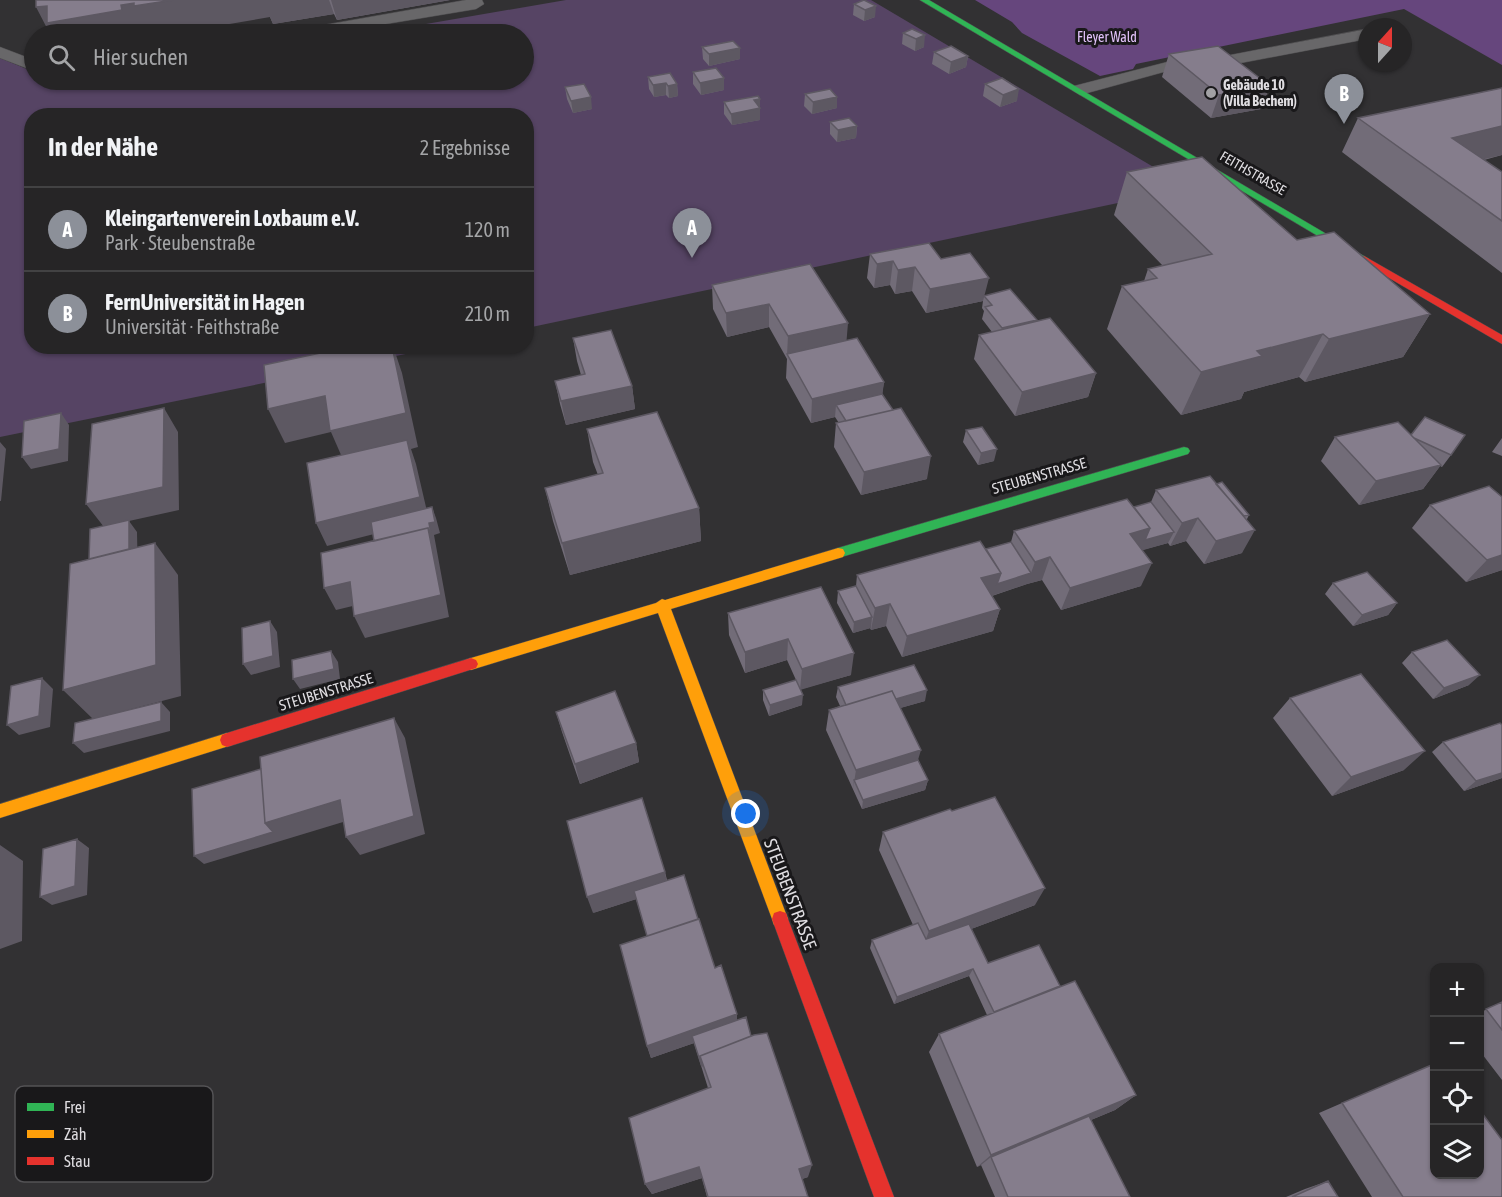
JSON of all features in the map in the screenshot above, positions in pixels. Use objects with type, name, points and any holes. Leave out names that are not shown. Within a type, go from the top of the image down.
[{"type":"street","name":"FEITHSTRASSE","points":[[924,0],[1502,340]]},
{"type":"street","name":"STEUBENSTRASSE","points":[[0,811],[662,604],[1184,451]]},
{"type":"street","name":"STEUBENSTRASSE","points":[[662,604],[884,1197]]},
{"type":"lane","points":[[360,24],[476,4],[474,0]]},
{"type":"lane","points":[[1080,90],[1149,71],[1212,60],[1225,61],[1358,36]]},
{"type":"lane","points":[[0,52],[24,62]]},
{"type":"shaded area","points":[[566,0],[871,0],[1189,188],[534,327],[534,108],[24,108],[24,354],[406,354],[0,437],[0,58],[24,68],[24,90],[534,90],[534,24],[426,24]]},
{"type":"green space","name":"Fleyer Wald","points":[[975,0],[1502,0],[1502,65],[1404,9],[1136,64],[1133,69],[1100,76],[1022,33],[1012,22]]},
{"type":"building","points":[[36,0],[173,0],[134,6],[134,3],[121,5],[122,10],[47,23],[47,6],[36,7]]},
{"type":"building","points":[[864,0],[876,6],[865,10],[854,4]]},
{"type":"building","points":[[912,29],[925,35],[916,39],[903,33]]},
{"type":"building","points":[[733,41],[740,48],[709,54],[702,47]]},
{"type":"building","points":[[951,46],[968,56],[951,62],[934,52]]},
{"type":"building","points":[[1218,46],[1270,86],[1219,95],[1169,54]]},
{"type":"building","points":[[716,68],[724,78],[700,83],[693,72]]},
{"type":"building","points":[[670,73],[677,84],[653,85],[648,77]]},
{"type":"building","points":[[1002,78],[1019,89],[1003,95],[985,84]]},
{"type":"building","points":[[584,84],[591,97],[571,101],[565,87]]},
{"type":"building","points":[[1502,88],[1502,126],[1452,138],[1502,172],[1502,221],[1358,118]]},
{"type":"building","points":[[830,89],[837,97],[813,102],[805,94]]},
{"type":"building","points":[[758,96],[760,99],[754,100],[760,108],[731,114],[724,102]]},
{"type":"building","points":[[849,118],[857,126],[838,130],[830,122]]},
{"type":"building","points":[[1202,157],[1297,240],[1334,232],[1430,314],[1329,339],[1323,334],[1257,351],[1262,356],[1201,372],[1122,286],[1157,278],[1148,269],[1212,254],[1127,172]]},
{"type":"building","points":[[929,243],[941,259],[970,253],[989,278],[930,289],[915,267],[898,270],[893,261],[877,264],[870,254]]},
{"type":"building","points":[[810,264],[848,323],[788,336],[769,304],[726,313],[712,285]]},
{"type":"building","points":[[1010,289],[1037,320],[1002,328],[985,307],[992,305],[984,296]]},
{"type":"building","points":[[1050,318],[1096,373],[1022,392],[979,335]]},
{"type":"building","points":[[611,330],[632,386],[561,401],[555,381],[585,374],[573,338]]},
{"type":"building","points":[[857,338],[884,382],[812,399],[787,354]]},
{"type":"building","points":[[316,354],[394,354],[406,413],[330,431],[325,396],[268,409],[264,365]]},
{"type":"building","points":[[882,394],[893,410],[846,421],[836,405]]},
{"type":"building","points":[[164,408],[163,487],[86,504],[92,424]]},
{"type":"building","points":[[901,408],[931,456],[864,472],[836,423]]},
{"type":"building","points":[[657,412],[699,508],[562,543],[545,488],[603,473],[587,429]]},
{"type":"building","points":[[61,413],[59,449],[22,457],[24,421]]},
{"type":"building","points":[[1425,417],[1465,435],[1451,455],[1411,435]]},
{"type":"building","points":[[1398,422],[1441,465],[1376,481],[1335,437]]},
{"type":"building","points":[[982,427],[997,449],[981,453],[966,430]]},
{"type":"building","points":[[407,440],[420,497],[316,523],[307,463]]},
{"type":"building","points":[[1210,476],[1255,530],[1216,541],[1198,518],[1182,523],[1156,490]]},
{"type":"building","points":[[1222,482],[1249,515],[1244,516],[1216,484]]},
{"type":"building","points":[[1489,486],[1502,497],[1502,555],[1487,560],[1430,505]]},
{"type":"building","points":[[1127,499],[1150,528],[1130,534],[1152,563],[1070,588],[1050,557],[1035,562],[1014,531]]},
{"type":"building","points":[[1151,502],[1174,532],[1145,540],[1150,528],[1134,507]]},
{"type":"building","points":[[432,507],[435,522],[429,523],[432,539],[428,528],[374,541],[371,522]]},
{"type":"building","points":[[129,520],[129,549],[89,559],[90,529]]},
{"type":"building","points":[[428,528],[441,595],[354,616],[350,582],[324,588],[321,553]]},
{"type":"building","points":[[980,541],[1001,573],[981,578],[1000,609],[907,636],[890,604],[875,608],[857,575]]},
{"type":"building","points":[[1011,542],[1031,573],[997,584],[1001,573],[986,549]]},
{"type":"building","points":[[155,543],[156,665],[63,690],[70,564]]},
{"type":"building","points":[[1367,572],[1397,603],[1362,615],[1333,583]]},
{"type":"building","points":[[856,586],[872,617],[854,622],[838,591]]},
{"type":"building","points":[[821,587],[854,653],[802,669],[788,639],[745,652],[728,613]]},
{"type":"building","points":[[270,621],[273,656],[243,664],[242,628]]},
{"type":"building","points":[[1447,640],[1480,675],[1444,688],[1412,652]]},
{"type":"building","points":[[331,651],[334,669],[293,679],[292,660]]},
{"type":"building","points":[[914,665],[927,690],[896,699],[892,691],[846,705],[838,687]]},
{"type":"building","points":[[1361,674],[1425,751],[1351,777],[1290,698]]},
{"type":"building","points":[[42,678],[39,716],[7,725],[11,686]]},
{"type":"building","points":[[796,680],[803,695],[770,705],[763,690]]},
{"type":"building","points":[[615,691],[636,743],[575,764],[556,712]]},
{"type":"building","points":[[892,691],[921,750],[856,770],[829,710]]},
{"type":"building","points":[[161,702],[161,721],[73,743],[75,723]]},
{"type":"building","points":[[394,718],[414,816],[346,837],[340,800],[265,823],[260,757]]},
{"type":"building","points":[[1500,723],[1502,725],[1502,773],[1476,781],[1443,742]]},
{"type":"building","points":[[918,760],[928,780],[863,800],[854,780]]},
{"type":"building","points":[[261,769],[265,823],[273,832],[194,856],[192,789]]},
{"type":"building","points":[[995,797],[1045,888],[929,931],[883,832],[950,809],[952,811]]},
{"type":"building","points":[[642,798],[665,872],[587,897],[567,821]]},
{"type":"building","points":[[77,839],[75,886],[40,897],[43,849]]},
{"type":"building","points":[[684,875],[698,919],[647,936],[634,891]]},
{"type":"building","points":[[699,919],[715,968],[721,965],[737,1014],[647,1046],[620,945]]},
{"type":"building","points":[[918,923],[926,939],[969,924],[988,963],[1039,945],[1060,986],[994,1012],[973,969],[897,997],[872,940]]},
{"type":"building","points":[[1075,981],[1136,1095],[991,1155],[939,1034]]},
{"type":"building","points":[[1502,1002],[1502,1030],[1486,1009]]},
{"type":"building","points":[[746,1017],[751,1036],[700,1056],[702,1067],[692,1036]]},
{"type":"building","points":[[767,1033],[812,1165],[799,1169],[808,1197],[708,1197],[699,1167],[645,1184],[629,1118],[711,1087],[700,1056],[754,1035]]},
{"type":"building","points":[[1430,1066],[1430,1179],[1484,1179],[1484,1116],[1502,1140],[1502,1197],[1403,1197],[1342,1103]]},
{"type":"building","points":[[1089,1116],[1130,1197],[1008,1197],[991,1157]]},
{"type":"building","points":[[1328,1181],[1338,1197],[1292,1197]]},
{"type":"traffic: fast","points":[[924,0],[1364,259]]},
{"type":"traffic: fast","points":[[838,553],[1184,451]]},
{"type":"traffic: slow","points":[[471,664],[838,553]]},
{"type":"traffic: slow","points":[[662,604],[780,919]]},
{"type":"traffic: slow","points":[[0,811],[227,740]]},
{"type":"traffic: jam","points":[[1364,259],[1502,340]]},
{"type":"traffic: jam","points":[[227,740],[471,664]]},
{"type":"traffic: jam","points":[[780,919],[884,1197]]},
{"type":"place","name":"Gebäude 10 (Villa Bechem)","points":[[1211,93]]},
{"type":"place","name":"FernUniversität in Hagen","points":[[1344,124]]},
{"type":"place","name":"Kleingartenverein Loxbaum e.V.","points":[[692,258]]}]
